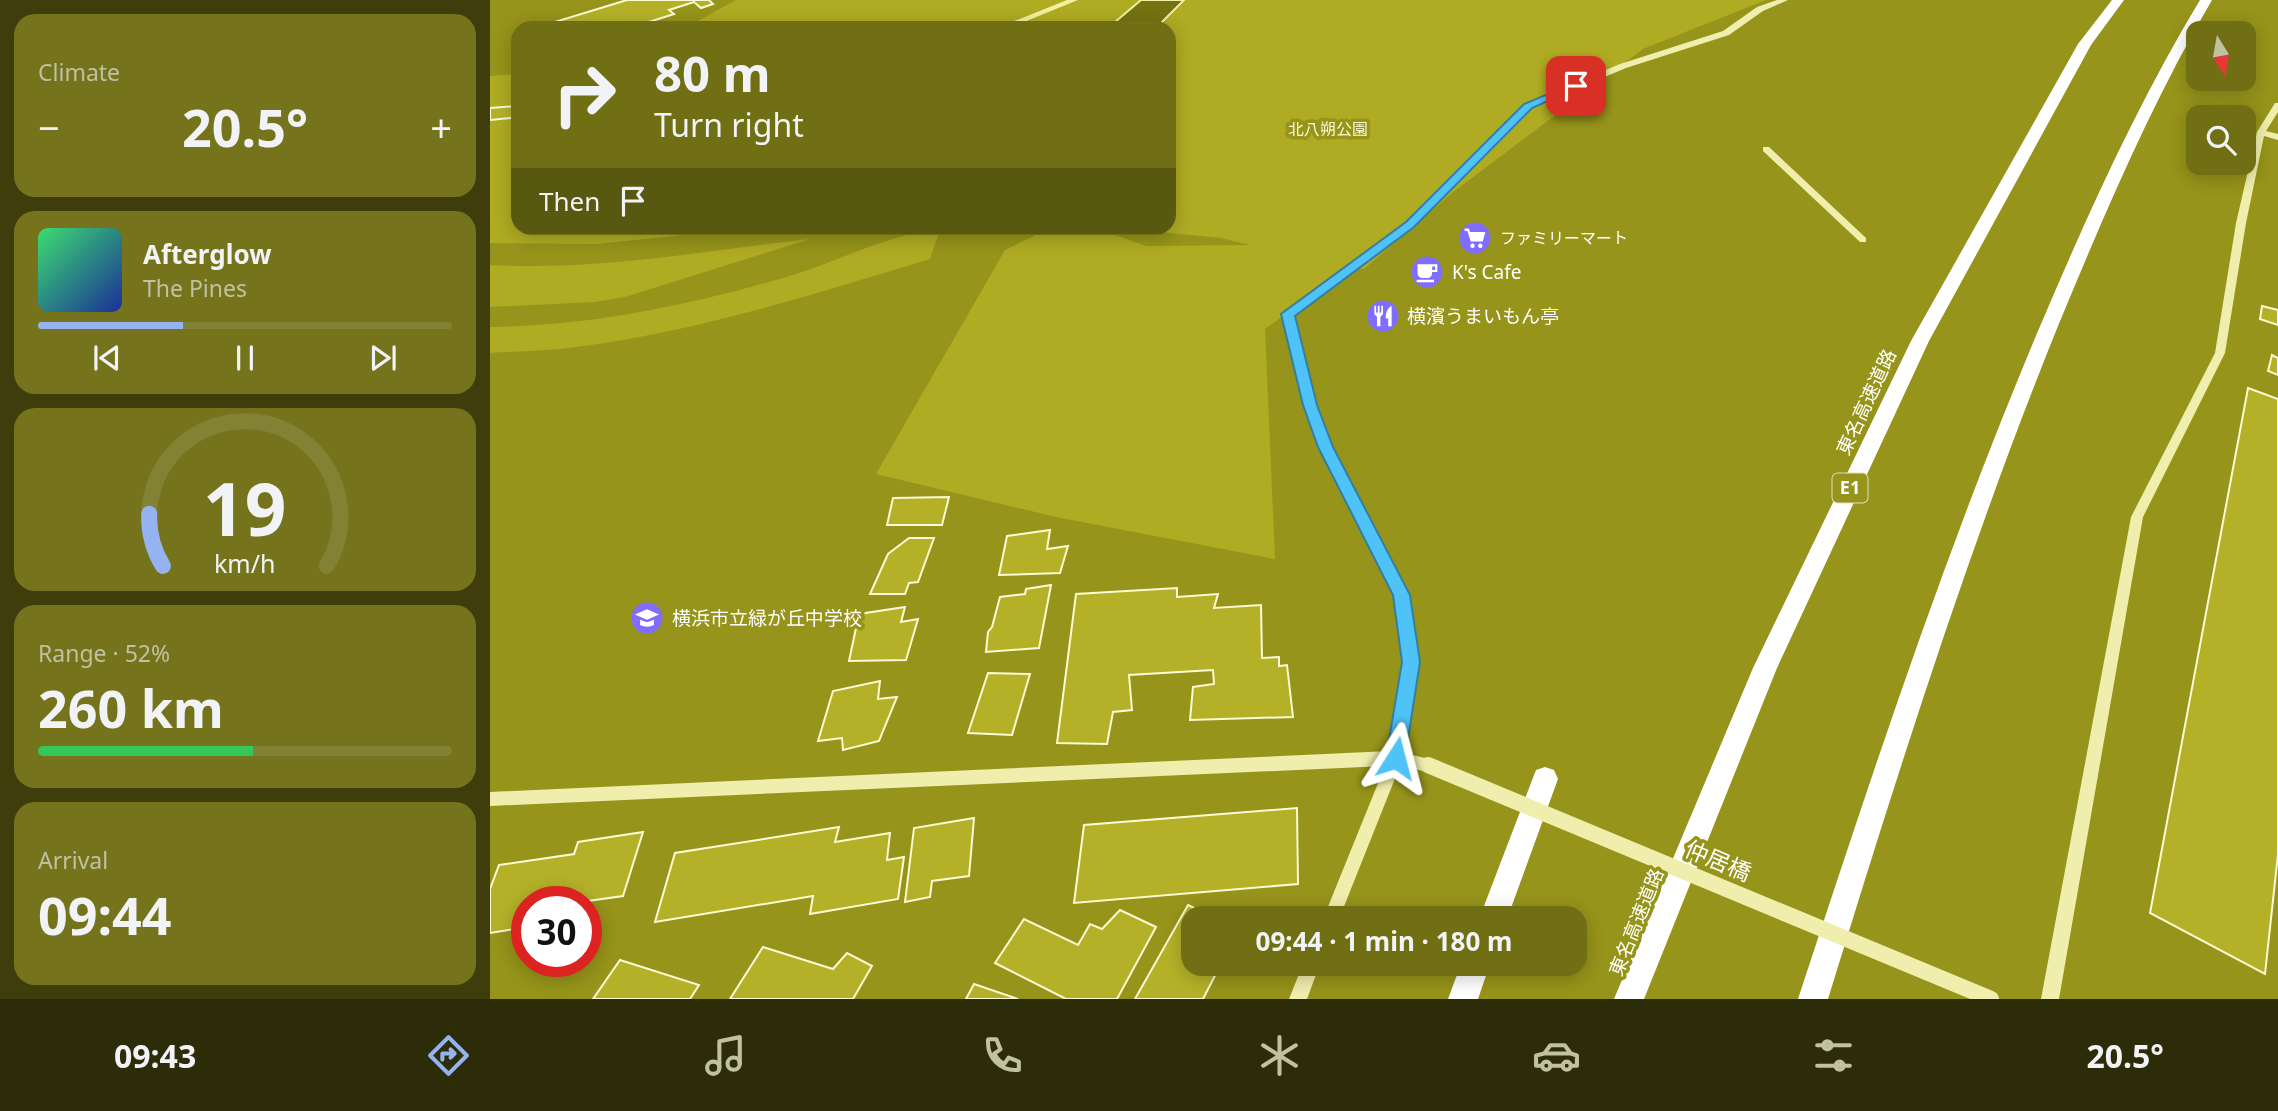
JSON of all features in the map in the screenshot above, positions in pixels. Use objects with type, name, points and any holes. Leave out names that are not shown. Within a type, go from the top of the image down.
[{"type":"highway","name":"東名高速道路","points":[[1629,999],[1765,668],[1920,341],[2085,44],[2118,0]]},
{"type":"highway","points":[[1813,999],[1914,682],[2027,378],[2106,192],[2168,63],[2206,0]]},
{"type":"highway","points":[[1498,906],[1545,779]]},
{"type":"highway","points":[[1463,999],[1472,976]]},
{"type":"street","points":[[1336,906],[1396,758],[1411,662],[1401,595],[1326,447],[1310,405],[1288,314],[1410,225],[1528,106],[1623,66],[1726,33],[1760,9],[1784,0]]},
{"type":"street","points":[[2050,999],[2137,517],[2220,353],[2241,223],[2262,132],[2278,105]]},
{"type":"street","points":[[2262,132],[2278,137]]},
{"type":"street","points":[[1766,149],[1863,240]]},
{"type":"street","name":"仲居橋","points":[[490,799],[1396,758],[1428,765],[1991,999]]},
{"type":"street","points":[[1298,999],[1307,976]]},
{"type":"green space","name":"北八朔公園","points":[[736,0],[1766,0],[1643,49],[1452,193],[1364,269],[1351,267],[1265,329],[1275,559],[1056,517],[876,474],[1005,250],[1036,235],[1115,235],[1147,246],[1250,245],[1221,238],[1176,234],[1176,21],[698,21]]},
{"type":"green space","points":[[511,74],[511,235],[685,235],[596,244],[490,243],[490,76]]},
{"type":"green space","points":[[938,235],[930,259],[755,310],[666,332],[565,348],[490,353],[490,327],[567,323],[681,304],[793,275],[903,236]]},
{"type":"green space","points":[[810,239],[625,297],[595,302],[490,307],[490,265],[610,263]]},
{"type":"shaded area","points":[[1141,0],[1184,0],[1163,21],[1116,21]]},
{"type":"building","points":[[627,0],[709,0],[713,4],[701,8],[694,2],[669,10],[674,14],[652,21],[558,21]]},
{"type":"building","points":[[511,106],[511,118],[490,120],[490,108]]},
{"type":"building","points":[[2262,306],[2278,310],[2278,325],[2260,319]]},
{"type":"building","points":[[2272,355],[2278,358],[2278,375],[2268,371]]},
{"type":"building","points":[[2248,388],[2278,399],[2278,854],[2265,974],[2150,913]]},
{"type":"building","points":[[949,497],[942,525],[887,525],[893,498]]},
{"type":"building","points":[[1050,530],[1047,549],[1068,546],[1060,573],[999,575],[1007,536]]},
{"type":"building","points":[[909,538],[934,538],[918,582],[909,583],[905,594],[870,594],[888,554]]},
{"type":"building","points":[[1051,585],[1039,648],[986,652],[988,632],[992,627],[1000,597],[1025,594],[1026,589]]},
{"type":"building","points":[[1177,588],[1177,597],[1218,594],[1214,608],[1261,605],[1262,658],[1279,657],[1279,666],[1287,665],[1293,717],[1190,720],[1193,687],[1214,684],[1213,670],[1129,675],[1132,710],[1113,712],[1107,744],[1057,743],[1076,594]]},
{"type":"building","points":[[905,607],[901,622],[918,619],[906,660],[849,661],[859,614]]},
{"type":"building","points":[[988,673],[1030,674],[1012,735],[968,733]]},
{"type":"building","points":[[880,681],[878,699],[897,697],[879,741],[843,750],[842,738],[818,741],[833,691]]},
{"type":"building","points":[[1297,808],[1298,884],[1074,903],[1084,825]]},
{"type":"building","points":[[974,818],[969,876],[932,881],[930,897],[905,902],[914,828]]},
{"type":"building","points":[[839,827],[835,842],[890,833],[887,860],[904,857],[898,899],[810,914],[813,896],[655,922],[675,853]]},
{"type":"building","points":[[643,832],[623,896],[602,899],[602,886],[511,886],[511,930],[490,933],[490,889],[499,865],[574,854],[578,842]]},
{"type":"building","points":[[1120,910],[1156,927],[1117,999],[1066,999],[995,963],[1024,919],[1078,945],[1090,924],[1102,929]]},
{"type":"building","points":[[1181,917],[1181,976],[1215,976],[1203,999],[1135,999]]},
{"type":"building","points":[[763,947],[833,969],[847,953],[872,966],[853,999],[730,999]]},
{"type":"building","points":[[620,960],[699,985],[690,999],[593,999]]},
{"type":"building","points":[[974,984],[1018,999],[966,999]]},
{"type":"waterway","points":[[1019,21],[1074,0]]},
{"type":"place","name":"ファミリーマート","points":[[1475,238]]},
{"type":"place","name":"K's Cafe","points":[[1427,272]]},
{"type":"place","name":"横濱うまいもん亭","points":[[1383,316]]},
{"type":"place","name":"横浜市立緑が丘中学校","points":[[647,618]]},
{"type":"route","points":[[1396,758],[1411,662],[1401,595],[1371,531],[1326,447],[1310,405],[1288,314],[1410,225],[1528,106],[1576,86]]}]
